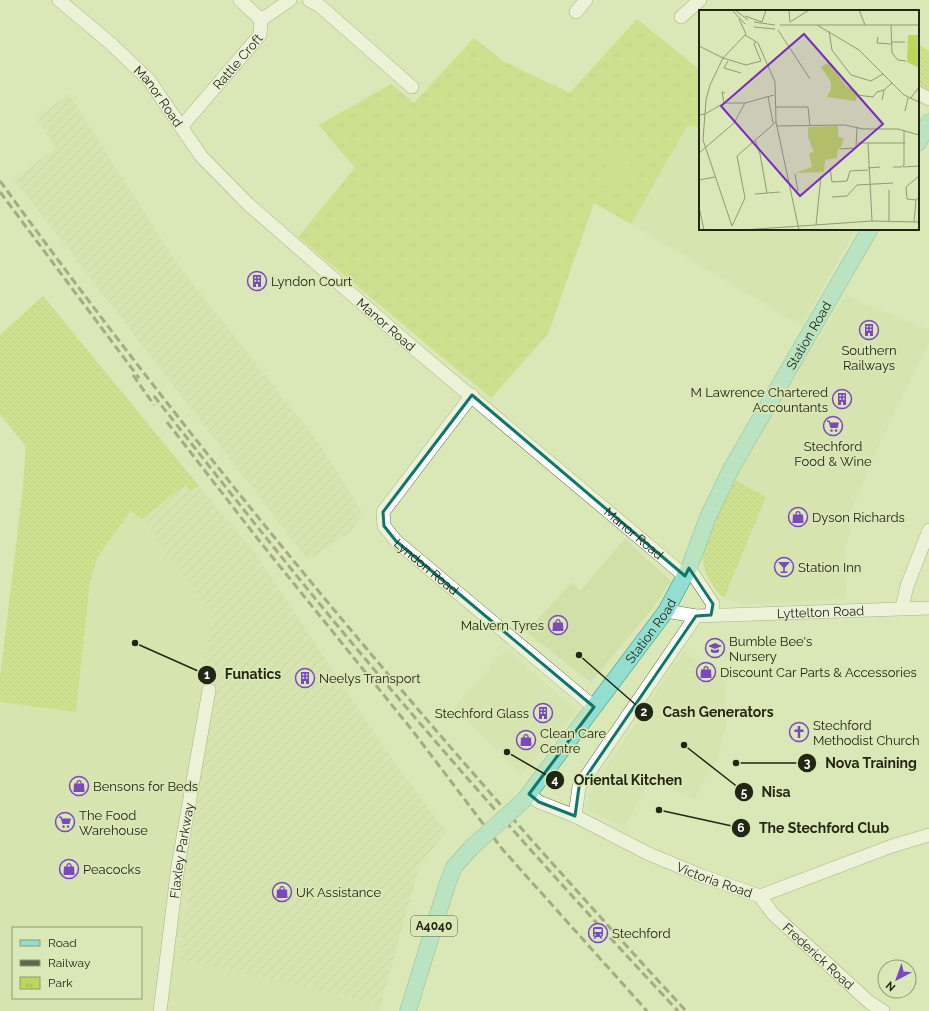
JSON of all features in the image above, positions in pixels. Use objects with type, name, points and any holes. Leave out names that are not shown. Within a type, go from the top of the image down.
[{"type":"main road","points":[[919,141],[929,122]]},
{"type":"main road","name":"Station Road","points":[[408,1011],[454,867],[471,848],[527,796],[666,611],[687,572],[708,517],[731,469],[869,230]]},
{"type":"street","name":"Manor Road","points":[[59,0],[110,43],[149,80],[182,126],[201,156],[248,204],[472,395],[687,572]]},
{"type":"street","points":[[240,0],[261,20]]},
{"type":"street","name":"Rattle Croft","points":[[182,126],[260,35],[261,20],[290,0]]},
{"type":"street","points":[[309,0],[320,6],[412,87]]},
{"type":"street","points":[[576,12],[586,0]]},
{"type":"street","points":[[681,17],[700,0]]},
{"type":"street","points":[[919,94],[929,99]]},
{"type":"street","name":"Lyndon Road","points":[[472,395],[383,512],[384,526],[396,541],[594,707]]},
{"type":"street","points":[[902,608],[907,586],[929,530]]},
{"type":"street","points":[[687,572],[713,604],[712,615]]},
{"type":"street","name":"Lyttelton Road","points":[[666,611],[696,616],[929,608]]},
{"type":"street","points":[[575,816],[579,787],[696,616]]},
{"type":"street","name":"Flaxley Parkway","points":[[160,1011],[178,866],[209,690]]},
{"type":"street","name":"Victoria Road","points":[[527,796],[575,816],[649,854],[702,876],[760,896],[892,846],[929,835]]},
{"type":"street","name":"Frederick Road","points":[[760,896],[773,914],[869,1002],[883,1011]]},
{"type":"highlighted area","points":[[472,395],[685,576],[689,568],[713,604],[711,615],[696,616],[579,787],[575,816],[539,802],[529,794],[594,707],[396,541],[384,526],[383,512]]},
{"type":"shaded area","points":[[69,94],[177,264],[319,443],[363,514],[351,531],[308,560],[14,179],[56,148],[36,117]]},
{"type":"shaded area","points":[[688,125],[699,128],[699,230],[855,230],[801,326],[631,224]]},
{"type":"shaded area","points":[[847,294],[862,303],[929,330],[929,342],[881,440],[846,523],[852,525],[845,550],[846,599],[744,604],[724,598],[766,497],[735,480],[797,372]]},
{"type":"shaded area","points":[[185,485],[191,491],[199,486],[256,554],[385,749],[446,832],[420,864],[381,1005],[224,968],[180,962],[205,734],[218,686],[199,682],[213,615],[142,519]]},
{"type":"shaded area","points":[[132,511],[142,519],[213,615],[199,681],[218,686],[205,734],[180,962],[224,968],[381,1005],[380,1011],[0,1011],[0,702],[76,712],[90,582],[98,556]]},
{"type":"shaded area","points":[[625,539],[671,581],[654,606],[591,682],[526,632],[572,582],[580,591]]},
{"type":"shaded area","points":[[506,649],[577,711],[521,774],[454,708]]},
{"type":"shaded area","points":[[684,651],[726,682],[726,725],[718,758],[698,791],[695,801],[651,778],[625,827],[588,810],[589,794]]},
{"type":"green space","points":[[637,19],[699,69],[699,128],[688,125],[631,224],[594,203],[548,334],[491,398],[298,237],[355,168],[319,125],[391,84],[414,103],[474,38],[503,61],[570,93]]},
{"type":"green space","points":[[919,44],[929,51],[929,92],[919,86]]},
{"type":"green space","points":[[612,148],[634,156],[621,191],[599,184]]},
{"type":"green space","points":[[43,296],[199,486],[191,491],[185,485],[142,519],[131,511],[98,556],[90,582],[76,712],[0,702],[0,677],[22,496],[26,447],[0,414],[0,335]]},
{"type":"green space","points":[[735,480],[766,497],[724,598],[715,589],[708,578],[704,566],[703,554],[712,527]]},
{"type":"railway","points":[[0,181],[162,396],[331,606],[506,811],[686,1011]]},
{"type":"railway","points":[[0,192],[139,378]]},
{"type":"railway","points":[[133,375],[154,405]]},
{"type":"railway","points":[[154,396],[299,579],[424,728],[531,850],[678,1011]]},
{"type":"railway","points":[[167,422],[257,538],[412,730],[503,850],[647,1011]]},
{"type":"place","name":"Lyndon Court","points":[[257,281]]},
{"type":"place","name":"Southern Railways","points":[[869,330]]},
{"type":"place","name":"M Lawrence Chartered Accountants","points":[[842,399]]},
{"type":"place","name":"Stechford Food & Wine","points":[[833,426]]},
{"type":"place","name":"Dyson Richards","points":[[798,517]]},
{"type":"place","name":"Station Inn","points":[[784,567]]},
{"type":"place","name":"Malvern Tyres","points":[[558,625]]},
{"type":"place","name":"Funatics","points":[[135,643]]},
{"type":"place","name":"Bumble Bee's Nursery","points":[[715,648]]},
{"type":"place","name":"Cash Generators","points":[[579,655]]},
{"type":"place","name":"Discount Car Parts & Accessories","points":[[706,672]]},
{"type":"place","name":"Neelys Transport","points":[[305,678]]},
{"type":"place","name":"Stechford Glass","points":[[543,713]]},
{"type":"place","name":"Stechford Methodist Church","points":[[799,732]]},
{"type":"place","name":"Clean Care Centre","points":[[526,740]]},
{"type":"place","name":"Nisa","points":[[684,745]]},
{"type":"place","name":"Oriental Kitchen","points":[[507,752]]},
{"type":"place","name":"Nova Training","points":[[736,763]]},
{"type":"place","name":"Bensons for Beds","points":[[79,786]]},
{"type":"place","name":"The Stechford Club","points":[[659,810]]},
{"type":"place","name":"The Food Warehouse","points":[[65,822]]},
{"type":"place","name":"Peacocks","points":[[69,869]]},
{"type":"place","name":"UK Assistance","points":[[282,892]]},
{"type":"place","name":"Stechford","points":[[598,933]]}]
